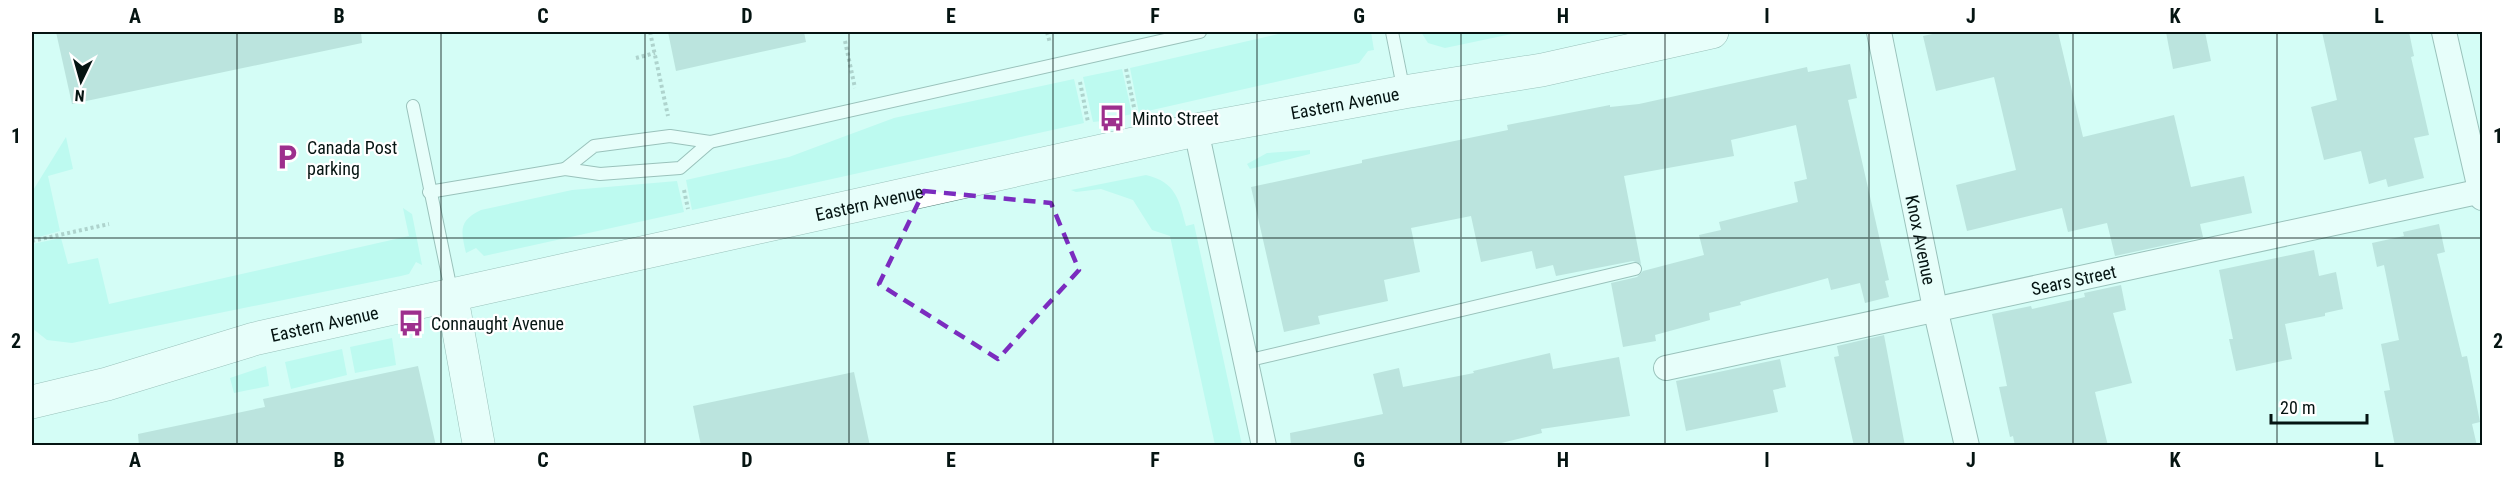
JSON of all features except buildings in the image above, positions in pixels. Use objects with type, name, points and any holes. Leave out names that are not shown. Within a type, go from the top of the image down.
[{"type":"main road","name":"Eastern Avenue","points":[[32,402],[107,384],[254,339],[1196,130],[1404,92],[1542,70],[1712,32]]},
{"type":"street","name":"Knox Avenue","points":[[1879,32],[1935,308],[1966,446]]},
{"type":"street","points":[[2444,32],[2482,194]]},
{"type":"street","points":[[1196,130],[1264,446]]},
{"type":"street","name":"Sears Street","points":[[1666,368],[1935,308],[2482,194]]},
{"type":"street","points":[[452,296],[479,446]]},
{"type":"lane","points":[[566,169],[594,146],[670,136],[710,142],[1200,32]]},
{"type":"lane","points":[[1392,32],[1404,92]]},
{"type":"lane","points":[[413,106],[452,296]]},
{"type":"lane","points":[[429,192],[566,169],[600,174],[680,168],[710,142]]},
{"type":"lane","points":[[1246,361],[1635,269]]},
{"type":"path","points":[[650,32],[670,123]]},
{"type":"path","points":[[1047,32],[1050,44]]},
{"type":"path","points":[[845,41],[855,88]]},
{"type":"path","points":[[636,58],[655,53]]},
{"type":"path","points":[[1126,68],[1136,118]]},
{"type":"path","points":[[1079,78],[1089,129]]},
{"type":"path","points":[[32,242],[109,224]]},
{"type":"highlighted area","points":[[924,191],[1051,203],[1079,270],[998,359],[879,284]]},
{"type":"green space","points":[[1287,32],[1371,32],[1374,50],[1368,51],[1359,63],[1139,113],[1130,68]]},
{"type":"green space","points":[[1421,32],[1521,32],[1445,48],[1428,43]]},
{"type":"green space","points":[[1122,69],[1132,114],[1123,116],[1120,107],[1100,112],[1102,121],[1093,122],[1083,77]]},
{"type":"green space","points":[[1074,79],[1084,123],[692,210],[686,180],[789,157],[894,118]]},
{"type":"green space","points":[[66,137],[73,169],[48,176],[60,231],[32,239],[32,192]]},
{"type":"green space","points":[[1310,150],[1310,154],[1250,169],[1247,164],[1267,153]]},
{"type":"green space","points":[[1146,175],[1170,187],[1178,200],[1186,226],[1194,224],[1242,445],[1215,445],[1170,236],[1152,230],[1133,200],[1101,189],[1076,192],[1071,190]]},
{"type":"green space","points":[[677,181],[684,212],[484,256],[476,248],[466,253],[463,227],[468,218],[481,210],[572,190]]},
{"type":"green space","points":[[403,208],[412,214],[422,265],[416,262],[409,274],[72,343],[47,340],[32,328],[32,244],[61,238],[68,264],[98,258],[109,304],[409,236]]},
{"type":"green space","points":[[392,338],[396,365],[355,373],[350,347]]},
{"type":"green space","points":[[342,349],[347,375],[291,389],[285,362]]},
{"type":"green space","points":[[266,366],[269,386],[234,393],[230,378]]},
{"type":"place","name":"Minto Street","points":[[1112,118]]},
{"type":"place","name":"Canada Post parking","points":[[287,157]]},
{"type":"place","name":"Connaught Avenue","points":[[411,323]]}]
